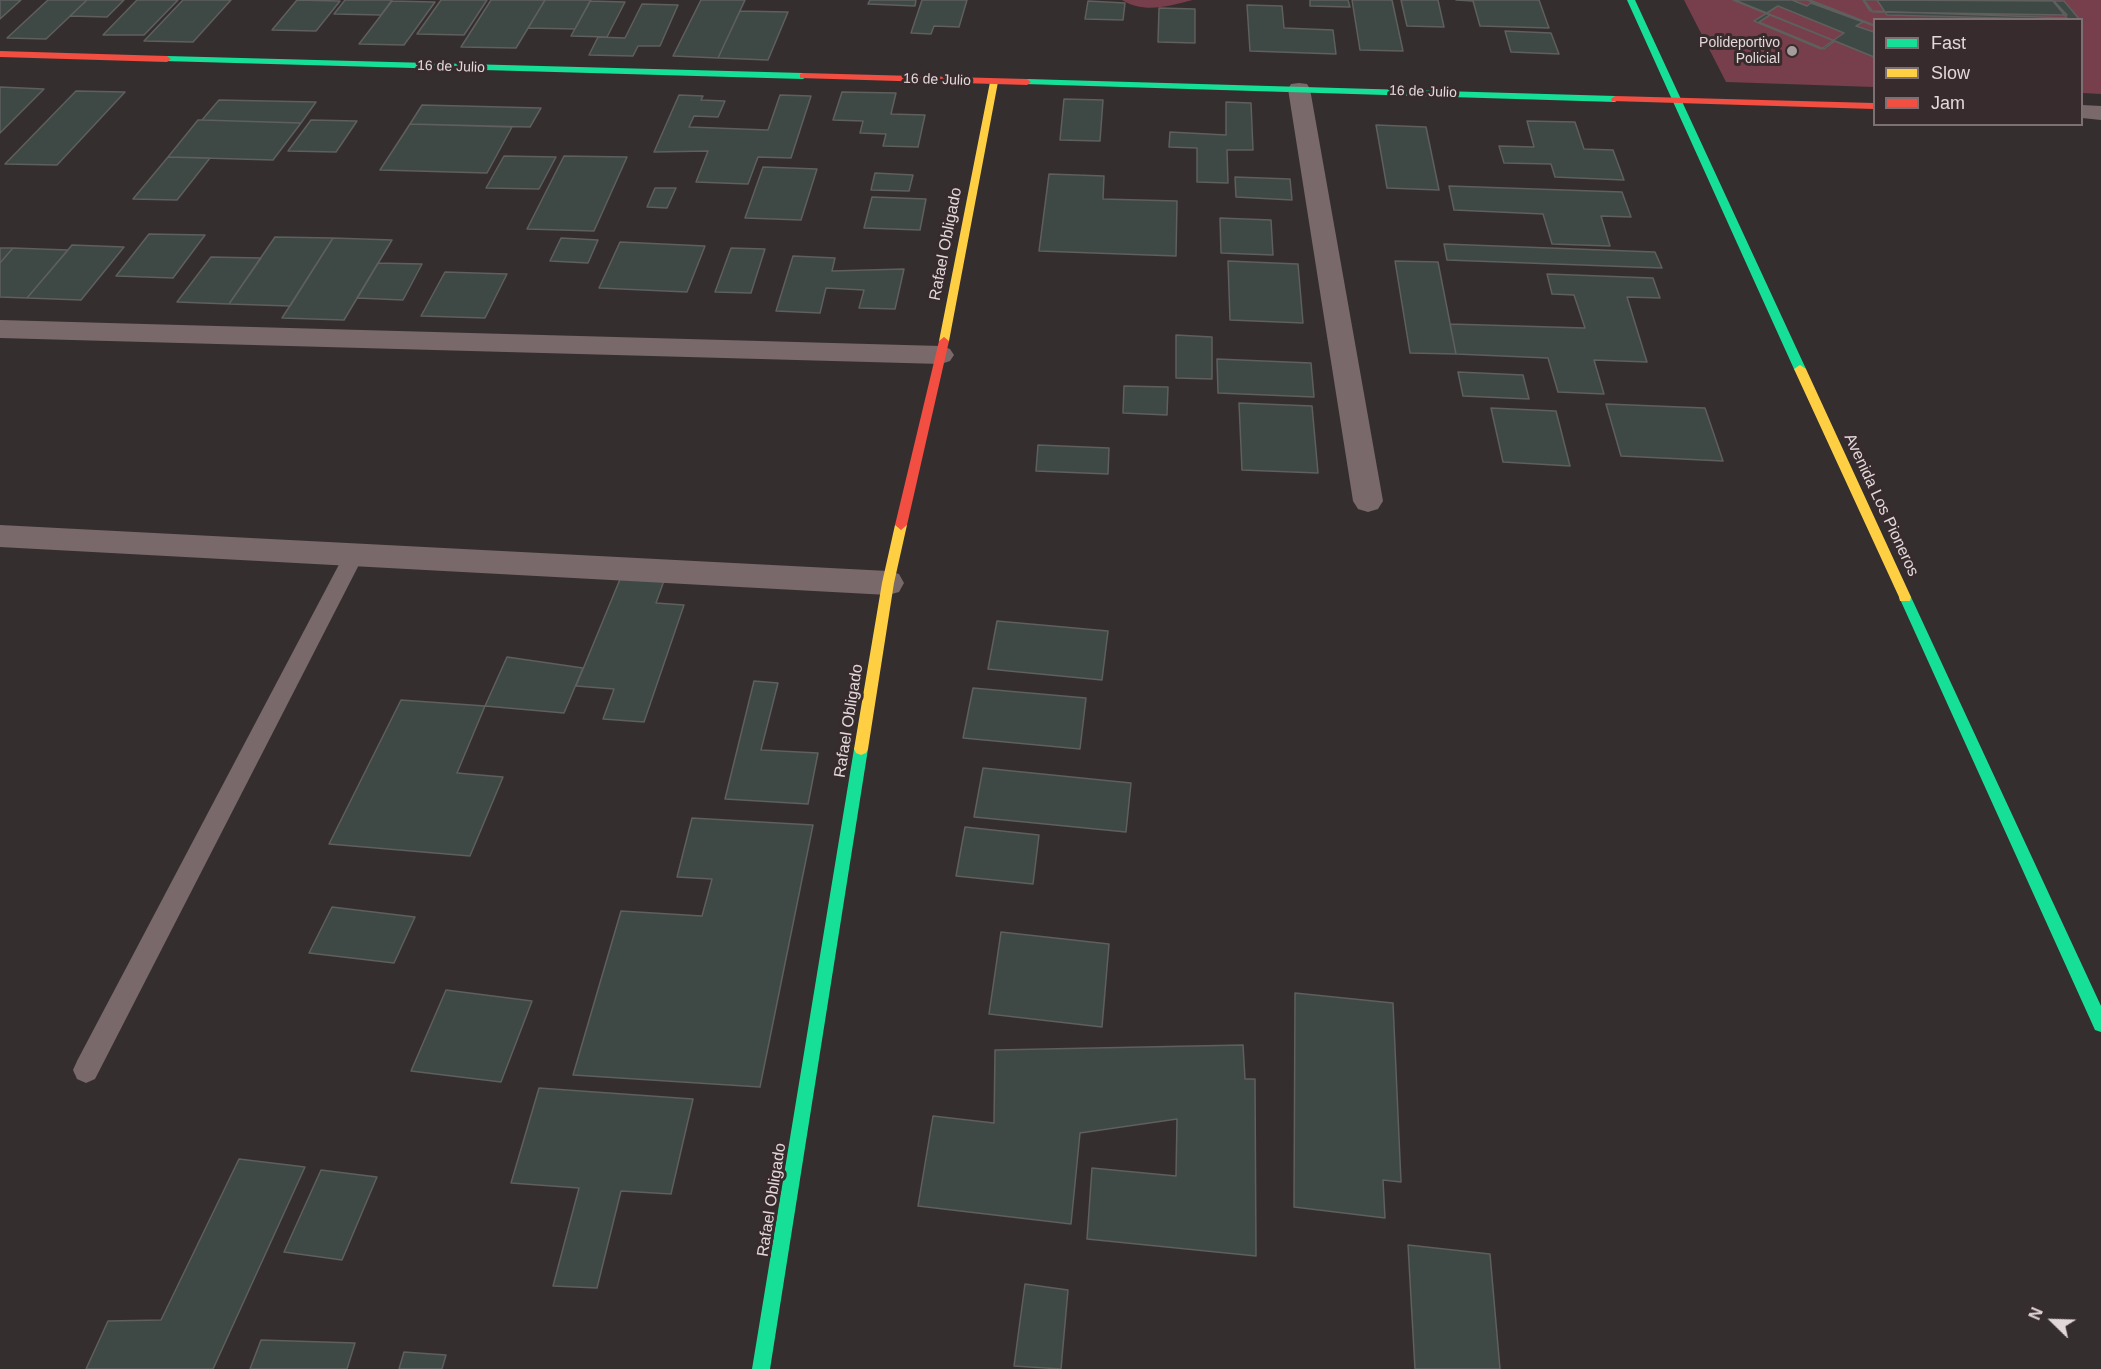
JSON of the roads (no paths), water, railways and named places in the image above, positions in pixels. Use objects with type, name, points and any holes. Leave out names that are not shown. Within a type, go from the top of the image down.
[{"type":"street","name":"Avenida Los Pioneros","points":[[1630,0],[2101,1024]]},
{"type":"street","name":"16 de Julio","points":[[0,54],[1873,106]]},
{"type":"street","name":"Rafael Obligado","points":[[761,1369],[888,583],[941,355],[994,82]]},
{"type":"street","points":[[1299,89],[1368,501]]},
{"type":"street","points":[[2083,112],[2101,113]]},
{"type":"street","points":[[0,329],[941,355]]},
{"type":"street","points":[[0,536],[888,583]]},
{"type":"lane","points":[[86,1070],[354,555]]},
{"type":"place","name":"Polideportivo Policial","points":[[1792,51]]}]
